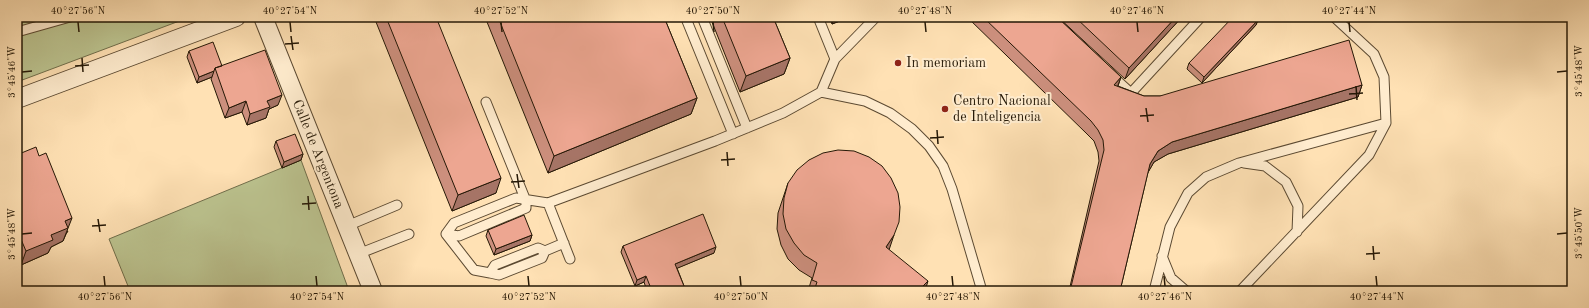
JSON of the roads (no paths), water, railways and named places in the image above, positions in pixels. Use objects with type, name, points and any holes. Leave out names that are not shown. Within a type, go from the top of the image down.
[{"type":"street","points":[[17,99],[236,17]]},
{"type":"street","name":"Calle de Argentona","points":[[263,17],[373,291]]},
{"type":"lane","points":[[17,32],[70,17]]},
{"type":"lane","points":[[702,17],[747,128]]},
{"type":"lane","points":[[818,17],[835,59]]},
{"type":"lane","points":[[446,234],[454,223],[516,198],[526,201],[548,203],[733,134],[783,113],[821,92],[835,59],[876,17]]},
{"type":"lane","points":[[1104,68],[1131,93],[1201,17]]},
{"type":"lane","points":[[1240,291],[1369,155],[1386,123],[1384,77],[1374,54],[1334,17]]},
{"type":"lane","points":[[687,21],[733,134]]},
{"type":"lane","points":[[821,92],[865,101],[890,113],[912,129],[929,146],[943,166],[952,189],[982,291]]},
{"type":"lane","points":[[446,234],[459,236],[526,208],[526,201],[486,102]]},
{"type":"lane","points":[[1154,291],[1170,227],[1188,193],[1206,177],[1239,163],[1386,123]]},
{"type":"lane","points":[[1239,163],[1265,166],[1286,182],[1298,206],[1297,232]]},
{"type":"lane","points":[[548,203],[570,259]]},
{"type":"lane","points":[[347,226],[397,205]]},
{"type":"lane","points":[[358,254],[409,234]]},
{"type":"lane","points":[[446,234],[474,270],[490,274],[495,265],[538,248],[545,251],[564,243]]},
{"type":"lane","points":[[1162,256],[1171,278],[1186,291]]},
{"type":"place","name":"In memoriam","points":[[898,63]]},
{"type":"place","name":"Centro Nacional de Inteligencia","points":[[945,109]]}]
